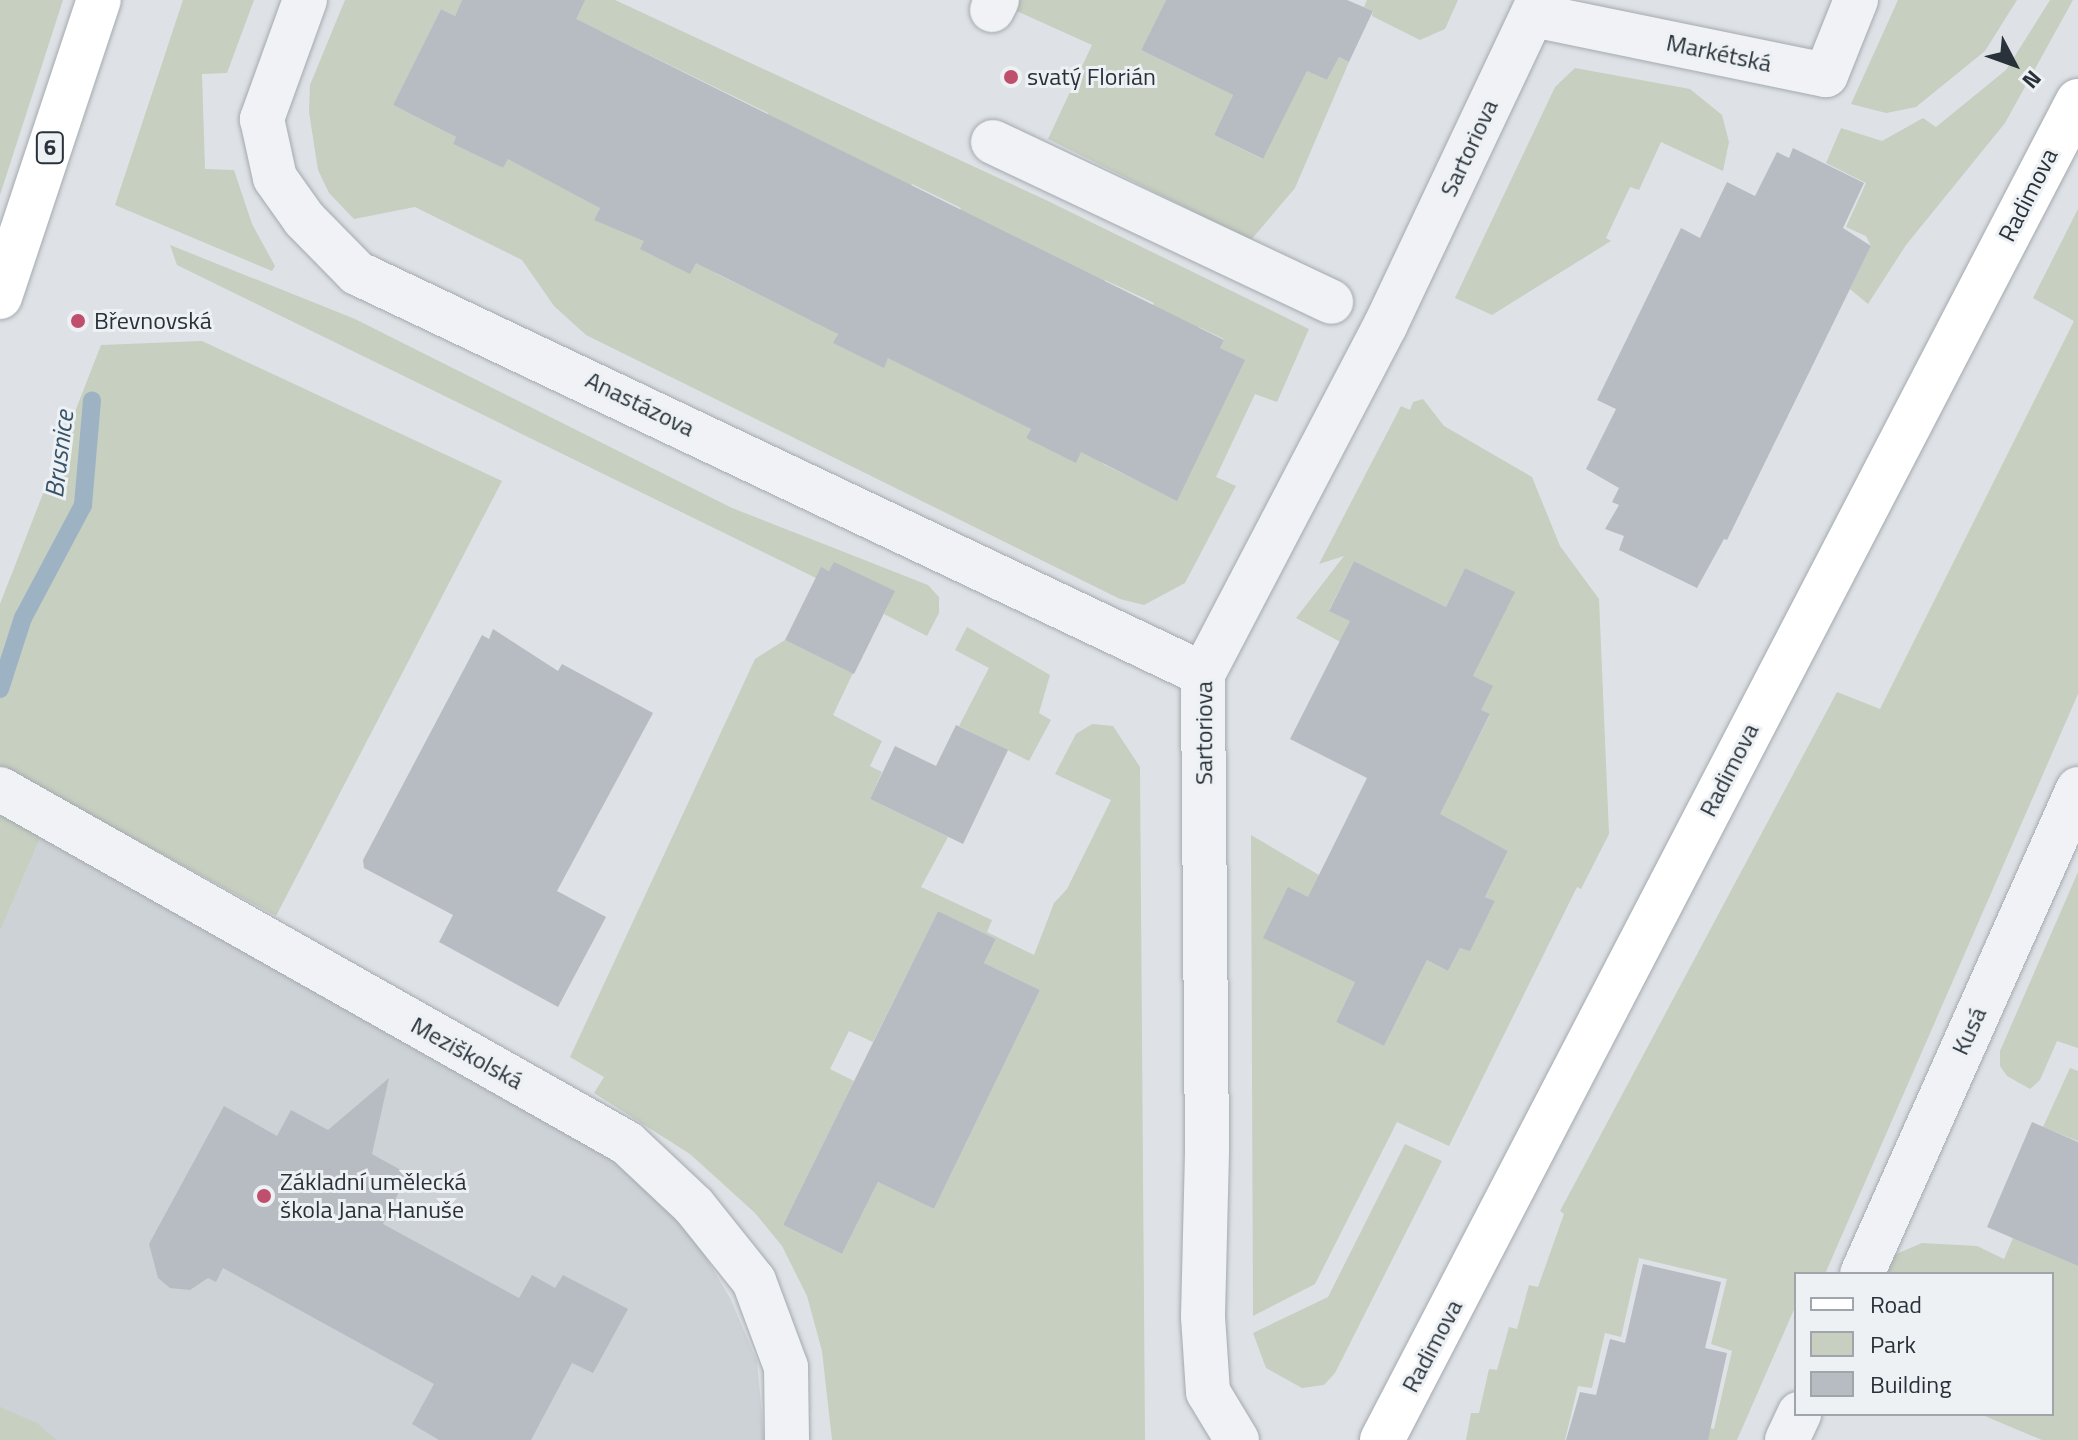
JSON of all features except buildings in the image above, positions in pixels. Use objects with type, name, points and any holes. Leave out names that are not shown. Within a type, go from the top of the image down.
[{"type":"street","name":"6","points":[[0,297],[99,0]]},
{"type":"street","name":"Anastázova","points":[[305,0],[262,119],[275,178],[304,219],[357,273],[1203,674]]},
{"type":"street","name":"Markétská","points":[[1536,7],[1826,75],[1856,0]]},
{"type":"street","name":"Sartoriova","points":[[1237,1440],[1208,1392],[1203,1316],[1207,1150],[1203,674],[1385,326],[1536,7]]},
{"type":"street","name":"Radimova","points":[[1382,1440],[2078,101]]},
{"type":"street","points":[[993,142],[1331,302]]},
{"type":"street","name":"Meziškolská","points":[[0,789],[627,1143],[694,1206],[754,1281],[786,1367],[787,1440]]},
{"type":"street","name":"Kusá","points":[[1863,1272],[2078,789]]},
{"type":"street","points":[[1787,1440],[1798,1416]]},
{"type":"shaded area","points":[[42,834],[618,1159],[678,1211],[730,1298],[757,1361],[764,1440],[0,1440],[0,931]]},
{"type":"green space","points":[[0,0],[63,0],[0,195]]},
{"type":"green space","points":[[183,0],[254,0],[227,73],[202,74],[205,169],[234,170],[252,224],[275,266],[272,271],[115,205]]},
{"type":"green space","points":[[345,0],[462,0],[455,16],[441,9],[393,105],[456,137],[453,144],[503,168],[512,150],[600,208],[594,220],[700,255],[717,274],[838,333],[834,343],[883,367],[893,349],[1031,429],[1026,438],[1085,443],[1103,464],[1177,500],[1244,360],[1220,348],[1224,339],[1199,327],[1195,335],[1145,323],[1154,303],[1105,280],[1100,288],[1006,232],[952,228],[961,208],[912,184],[907,194],[759,133],[768,113],[598,30],[571,28],[562,0],[615,0],[1048,201],[1309,329],[1277,402],[1255,394],[1216,477],[1236,486],[1185,583],[1144,605],[1120,599],[586,335],[554,306],[522,260],[415,207],[354,219],[329,193],[318,170],[309,112],[310,85]]},
{"type":"green space","points":[[992,0],[1166,0],[1141,50],[1233,95],[1214,135],[1262,159],[1307,71],[1327,80],[1339,57],[1349,62],[1295,188],[1251,240],[1048,139],[1092,45]]},
{"type":"green space","points":[[1367,0],[1458,0],[1445,29],[1420,40],[1372,16],[1373,11],[1364,7]]},
{"type":"green space","points":[[1898,0],[2017,0],[1985,51],[1916,107],[1886,113],[1851,104]]},
{"type":"green space","points":[[2050,0],[2073,0],[2005,123],[1906,245],[1868,304],[1850,289],[1871,246],[1866,236],[1846,227],[1866,183],[1826,163],[1841,128],[1882,141],[1923,118],[1936,127],[2006,70]]},
{"type":"green space","points":[[1575,68],[1690,89],[1722,115],[1729,142],[1723,171],[1661,142],[1639,190],[1630,187],[1606,238],[1611,241],[1492,315],[1455,298],[1555,87]]},
{"type":"green space","points":[[2078,209],[2078,694],[1826,1272],[1794,1272],[1794,1310],[1737,1440],[1655,1440],[1661,1417],[1714,1429],[1732,1351],[1711,1344],[1727,1279],[1639,1258],[1621,1337],[1605,1333],[1592,1388],[1578,1386],[1565,1440],[1466,1440],[1471,1413],[1479,1413],[1489,1369],[1497,1370],[1509,1327],[1517,1329],[1529,1285],[1538,1287],[1564,1214],[1560,1211],[1837,692],[1880,709],[2074,321],[2033,298]]},
{"type":"green space","points":[[170,245],[355,319],[732,508],[928,585],[939,597],[939,613],[927,636],[884,614],[894,591],[821,568],[816,578],[177,265]]},
{"type":"green space","points":[[202,341],[502,481],[276,916],[0,766],[0,604],[101,345]]},
{"type":"green space","points":[[1423,399],[1444,426],[1532,477],[1560,546],[1599,599],[1609,834],[1581,889],[1577,887],[1449,1146],[1397,1122],[1315,1284],[1253,1316],[1251,835],[1319,875],[1355,982],[1336,1022],[1384,1046],[1427,960],[1448,971],[1460,948],[1470,950],[1495,901],[1485,897],[1508,851],[1431,810],[1465,764],[1490,715],[1481,710],[1473,676],[1514,592],[1465,568],[1446,607],[1354,561],[1329,610],[1378,635],[1368,657],[1296,618],[1344,556],[1319,564],[1401,406],[1410,410],[1413,402]]},
{"type":"green space","points":[[967,627],[1050,675],[1039,713],[1051,720],[1029,761],[959,726],[989,668],[955,650]]},
{"type":"green space","points":[[785,640],[853,673],[833,715],[882,741],[870,766],[882,772],[870,799],[948,837],[921,887],[992,920],[987,932],[1034,955],[1054,903],[1067,889],[1111,800],[1055,774],[1076,734],[1092,724],[1113,726],[1140,767],[1145,1440],[832,1440],[822,1351],[807,1296],[782,1246],[755,1213],[690,1154],[594,1093],[604,1077],[570,1057],[755,659]],"holes":[[[938,911],[996,939],[984,963],[1040,990],[934,1209],[878,1182],[842,1254],[783,1225],[854,1081],[830,1069],[849,1031],[873,1042]]]},
{"type":"green space","points":[[0,813],[42,834],[0,931]]},
{"type":"green space","points":[[2078,872],[2078,1048],[2057,1041],[2040,1080],[2030,1089],[2007,1076],[2000,1066],[2000,1051]]},
{"type":"green space","points":[[2070,1068],[2078,1071],[2078,1141],[2043,1127]]},
{"type":"green space","points":[[1405,1144],[1442,1161],[1335,1373],[1324,1385],[1302,1388],[1266,1368],[1253,1333],[1328,1297]]},
{"type":"green space","points":[[2013,1238],[2078,1266],[2078,1440],[2042,1440],[1985,1416],[2054,1416],[2054,1272],[1886,1272],[1894,1255],[1922,1243],[1977,1246],[2004,1259]]},
{"type":"green space","points":[[0,1407],[37,1423],[56,1440],[0,1440]]},
{"type":"waterway","name":"Brusnice","points":[[0,689],[23,618],[83,505],[92,400]]},
{"type":"place","name":"svatý Florián","points":[[1011,77]]},
{"type":"place","name":"Břevnovská","points":[[78,321]]},
{"type":"place","name":"Základní umělecká škola Jana Hanuše","points":[[264,1196]]}]
